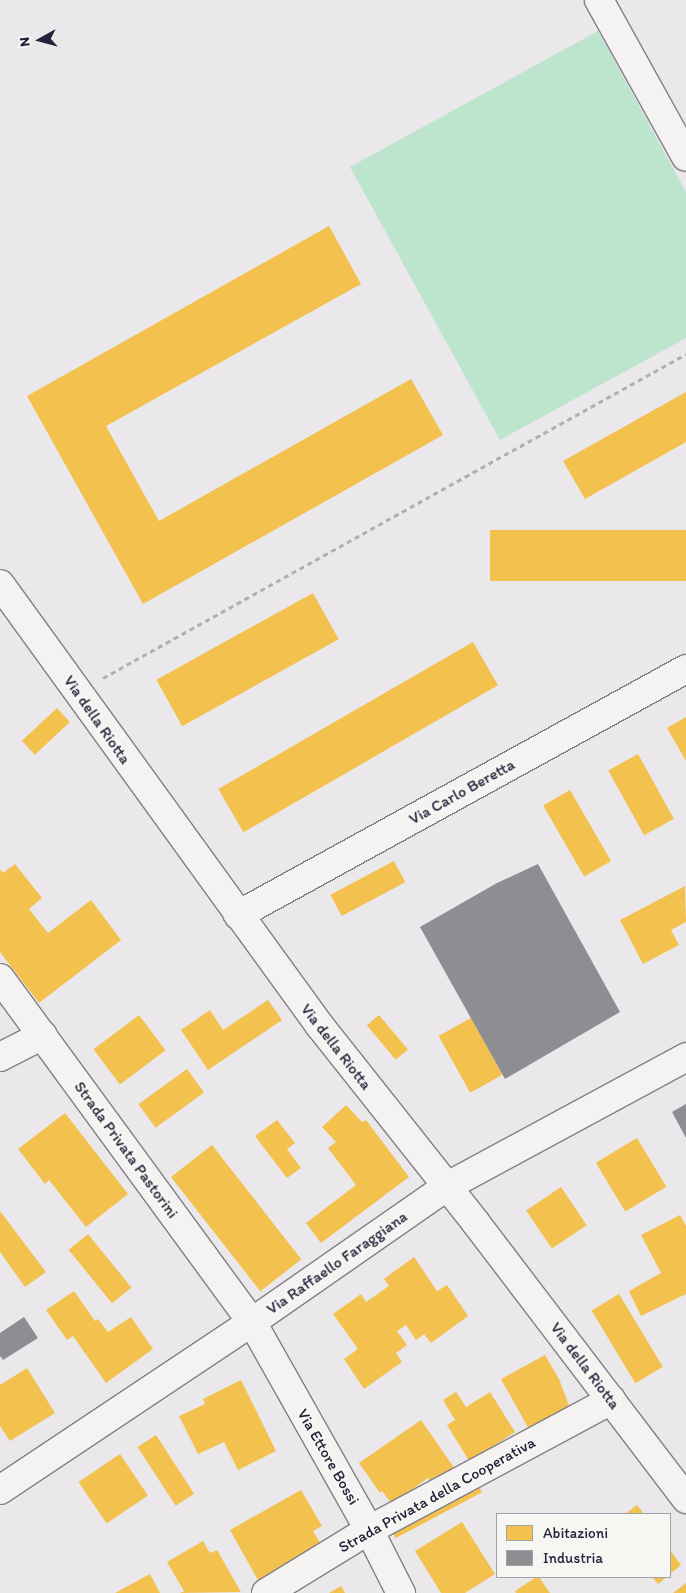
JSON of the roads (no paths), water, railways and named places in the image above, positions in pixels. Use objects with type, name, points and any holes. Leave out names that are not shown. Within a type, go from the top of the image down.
[{"type":"street","points":[[599,0],[686,157]]},
{"type":"street","name":"Via della Riotta","points":[[0,584],[77,693],[320,1026],[686,1499]]},
{"type":"street","name":"Via Carlo Beretta","points":[[238,915],[686,669]]},
{"type":"street","name":"Strada Privata Pastorini","points":[[0,978],[252,1322]]},
{"type":"street","points":[[0,1057],[43,1035]]},
{"type":"street","name":"Via Raffaello Faraggiana","points":[[0,1490],[252,1322],[446,1187],[686,1057]]},
{"type":"street","name":"Via Ettore Bossi","points":[[252,1322],[369,1530],[401,1593]]},
{"type":"street","name":"Strada Privata della Cooperativa","points":[[266,1593],[369,1530],[611,1400]]}]
